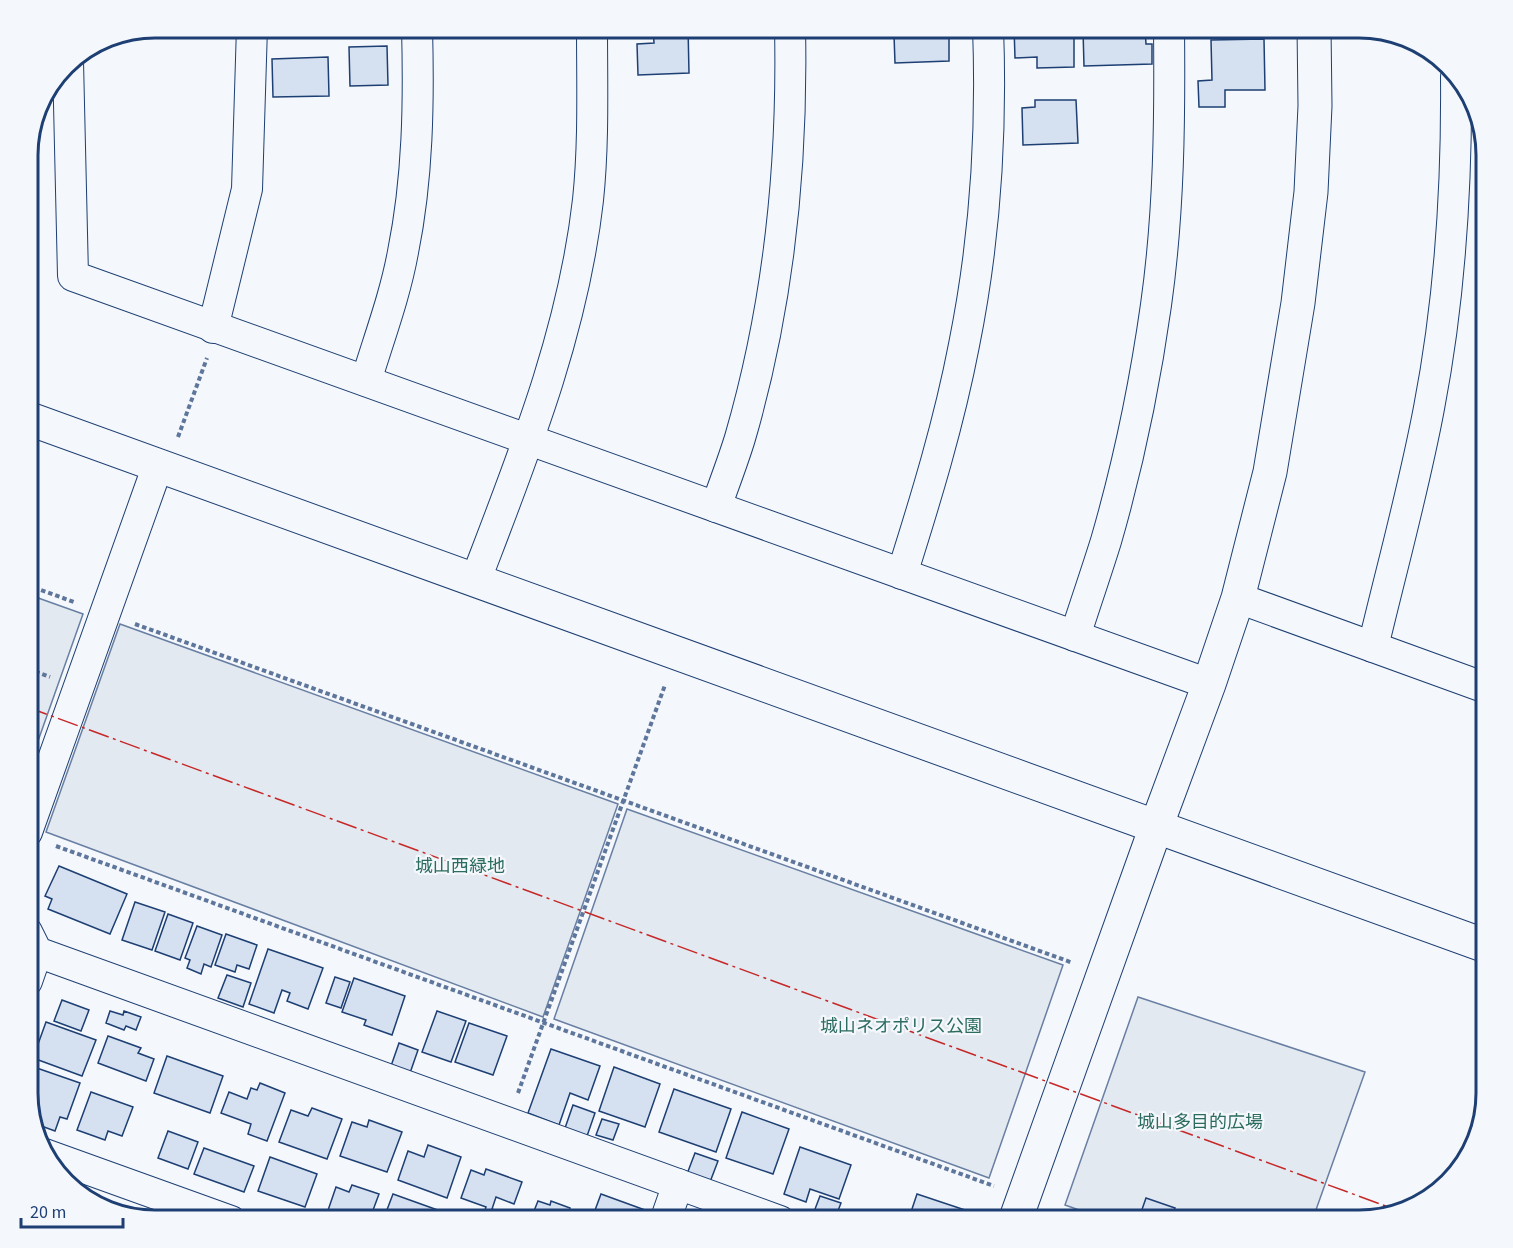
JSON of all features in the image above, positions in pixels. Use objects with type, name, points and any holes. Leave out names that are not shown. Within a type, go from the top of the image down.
[{"type":"street","points":[[215,328],[247,189],[252,38]]},
{"type":"street","points":[[366,381],[395,289],[404,252],[417,134],[417,38]]},
{"type":"street","points":[[476,579],[529,440],[553,368],[572,291],[588,200],[592,38]]},
{"type":"street","points":[[716,507],[739,439],[755,378],[778,257],[789,147],[790,38]]},
{"type":"street","points":[[902,574],[936,464],[966,333],[982,217],[989,108],[988,38]]},
{"type":"street","points":[[1075,636],[1106,540],[1142,388],[1156,306],[1167,190],[1170,105],[1169,38]]},
{"type":"street","points":[[1019,1210],[1209,684],[1238,598],[1270,472],[1298,303],[1311,192],[1315,106],[1314,38]]},
{"type":"street","points":[[69,75],[73,276],[1209,684]]},
{"type":"street","points":[[1372,646],[1421,448],[1439,348],[1456,185],[1456,90]]},
{"type":"street","points":[[38,422],[1476,942]]},
{"type":"street","points":[[39,837],[105,614],[158,465]]},
{"type":"street","points":[[1238,598],[1476,684]]},
{"type":"street","points":[[38,944],[508,1122],[750,1210]]},
{"type":"street","points":[[58,1159],[200,1210]]},
{"type":"street","points":[[669,1210],[678,1184]]},
{"type":"path","points":[[178,437],[215,328]]},
{"type":"path","points":[[38,589],[1076,964]]},
{"type":"path","points":[[508,1122],[669,676]]},
{"type":"path","points":[[39,837],[996,1187]]},
{"type":"green space","points":[[38,598],[83,614],[38,741]]},
{"type":"green space","name":"城山西緑地","points":[[120,624],[618,804],[543,1017],[46,832]]},
{"type":"green space","name":"城山ネオポリス公園","points":[[627,809],[1063,965],[989,1178],[554,1019]]},
{"type":"green space","name":"城山多目的広場","points":[[1138,997],[1365,1072],[1316,1210],[1079,1210],[1065,1205]]},
{"type":"building","points":[[654,38],[688,38],[689,73],[638,75],[637,44],[654,43]]},
{"type":"building","points":[[894,38],[949,38],[949,61],[895,63]]},
{"type":"building","points":[[1014,38],[1074,38],[1074,67],[1037,68],[1037,57],[1015,58]]},
{"type":"building","points":[[1083,38],[1146,38],[1146,44],[1152,44],[1152,64],[1084,66]]},
{"type":"building","points":[[1264,39],[1265,90],[1225,90],[1225,107],[1199,107],[1198,81],[1212,80],[1211,40]]},
{"type":"building","points":[[387,46],[388,85],[350,86],[349,47]]},
{"type":"building","points":[[328,57],[329,96],[273,97],[272,59]]},
{"type":"building","points":[[1035,100],[1076,100],[1078,143],[1023,145],[1022,108],[1035,107]]},
{"type":"building","points":[[59,866],[127,894],[110,934],[48,909],[52,899],[45,896]]},
{"type":"building","points":[[135,902],[165,912],[152,950],[122,940]]},
{"type":"building","points":[[168,914],[193,923],[180,960],[155,951]]},
{"type":"building","points":[[197,926],[222,935],[211,967],[204,964],[201,974],[187,968],[190,960],[185,958]]},
{"type":"building","points":[[226,934],[257,945],[249,969],[237,965],[235,972],[215,965]]},
{"type":"building","points":[[268,949],[323,968],[308,1009],[287,1001],[290,993],[282,990],[274,1013],[249,1004]]},
{"type":"building","points":[[227,975],[251,983],[243,1007],[218,998]]},
{"type":"building","points":[[335,977],[350,982],[341,1008],[326,1003]]},
{"type":"building","points":[[354,978],[405,996],[392,1035],[364,1025],[366,1020],[342,1012]]},
{"type":"building","points":[[62,1000],[89,1010],[81,1031],[54,1021]]},
{"type":"building","points":[[110,1011],[123,1015],[124,1011],[141,1017],[136,1030],[126,1026],[124,1030],[106,1023]]},
{"type":"building","points":[[437,1011],[466,1021],[451,1062],[422,1052]]},
{"type":"building","points":[[46,1022],[96,1040],[82,1076],[38,1060],[38,1044]]},
{"type":"building","points":[[469,1023],[507,1036],[493,1075],[455,1062]]},
{"type":"building","points":[[108,1036],[141,1048],[138,1053],[154,1059],[146,1081],[98,1063]]},
{"type":"building","points":[[399,1043],[418,1050],[410,1073],[391,1066]]},
{"type":"building","points":[[551,1049],[600,1066],[588,1100],[570,1093],[559,1125],[528,1113]]},
{"type":"building","points":[[167,1056],[223,1076],[210,1113],[154,1093]]},
{"type":"building","points":[[614,1067],[660,1084],[645,1127],[599,1111]]},
{"type":"building","points":[[38,1068],[80,1083],[67,1119],[60,1117],[55,1131],[41,1124]]},
{"type":"building","points":[[260,1083],[285,1093],[267,1141],[248,1134],[251,1124],[221,1113],[229,1092],[247,1099],[251,1088],[257,1090]]},
{"type":"building","points":[[674,1089],[731,1109],[716,1152],[659,1132]]},
{"type":"building","points":[[91,1092],[133,1107],[122,1136],[108,1131],[105,1140],[77,1130]]},
{"type":"building","points":[[573,1105],[595,1113],[586,1139],[564,1131]]},
{"type":"building","points":[[312,1108],[342,1119],[327,1159],[279,1142],[291,1110],[308,1116]]},
{"type":"building","points":[[742,1112],[789,1129],[773,1174],[726,1158]]},
{"type":"building","points":[[602,1119],[619,1124],[613,1140],[596,1135]]},
{"type":"building","points":[[369,1120],[402,1132],[387,1172],[340,1156],[352,1122],[367,1127]]},
{"type":"building","points":[[168,1131],[198,1142],[188,1169],[158,1158]]},
{"type":"building","points":[[428,1145],[461,1157],[447,1198],[398,1180],[408,1151],[424,1157]]},
{"type":"building","points":[[800,1147],[851,1165],[839,1199],[810,1189],[806,1202],[784,1194]]},
{"type":"building","points":[[204,1148],[254,1166],[244,1192],[194,1174]]},
{"type":"building","points":[[695,1153],[718,1161],[710,1182],[687,1174]]},
{"type":"building","points":[[270,1157],[317,1174],[305,1207],[258,1191]]},
{"type":"building","points":[[486,1169],[522,1182],[514,1204],[496,1197],[492,1209],[495,1210],[485,1210],[486,1207],[461,1198],[471,1170],[484,1175]]},
{"type":"building","points":[[352,1185],[379,1194],[373,1210],[328,1210],[336,1187],[349,1192]]},
{"type":"building","points":[[393,1194],[438,1210],[387,1210]]},
{"type":"building","points":[[601,1194],[645,1210],[595,1210]]},
{"type":"building","points":[[917,1194],[965,1210],[912,1210]]},
{"type":"building","points":[[820,1196],[841,1203],[838,1210],[815,1210]]},
{"type":"building","points":[[1146,1198],[1175,1208],[1174,1210],[1142,1210]]},
{"type":"building","points":[[538,1201],[550,1205],[551,1201],[570,1208],[570,1210],[534,1210]]},
{"type":"power","points":[[38,711],[1389,1207]]}]
